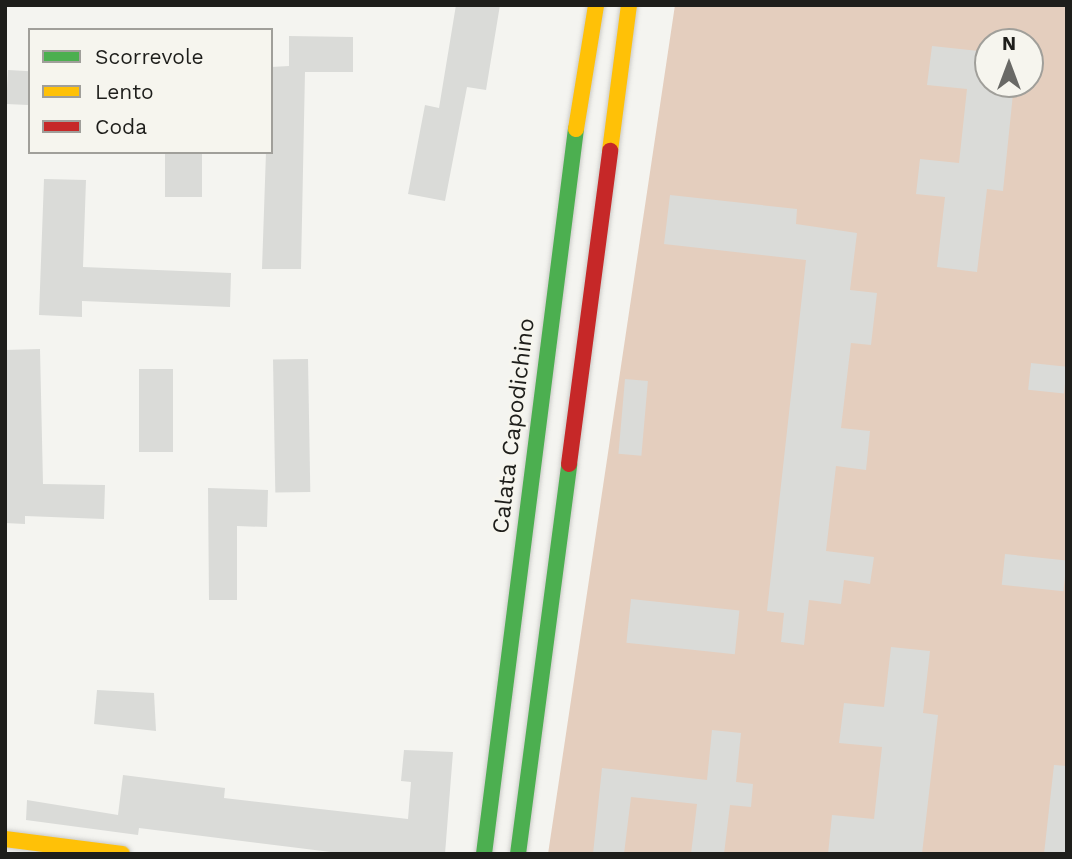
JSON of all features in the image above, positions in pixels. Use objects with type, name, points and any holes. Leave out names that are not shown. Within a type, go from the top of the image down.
[{"type":"main road","name":"Calata Capodichino","points":[[484,854],[565,205],[596,5]]},
{"type":"main road","points":[[518,854],[629,5]]},
{"type":"main road","points":[[5,839],[122,854]]},
{"type":"shaded area","points":[[675,5],[1067,5],[1067,854],[548,854]]},
{"type":"building","points":[[456,5],[500,5],[486,90],[467,87],[445,201],[408,194],[425,105],[439,108]]},
{"type":"building","points":[[289,36],[353,37],[353,72],[305,72],[301,269],[262,269],[266,154],[273,154],[273,67],[289,66]]},
{"type":"building","points":[[932,46],[974,50],[974,98],[1013,98],[1003,191],[987,189],[977,272],[937,267],[945,197],[916,194],[920,159],[959,163],[967,89],[927,85]]},
{"type":"building","points":[[8,70],[28,71],[28,105],[6,104]]},
{"type":"building","points":[[165,154],[202,154],[202,197],[165,197]]},
{"type":"building","points":[[44,179],[86,180],[83,267],[231,273],[230,307],[82,301],[82,317],[39,315]]},
{"type":"building","points":[[670,195],[797,209],[796,224],[857,233],[850,290],[877,293],[871,345],[851,343],[841,428],[870,431],[866,470],[836,466],[826,551],[874,557],[870,584],[844,580],[841,604],[809,600],[804,645],[781,642],[784,613],[767,611],[806,260],[664,244]]},
{"type":"building","points":[[40,349],[43,484],[105,485],[104,519],[25,516],[25,524],[5,523],[5,350]]},
{"type":"building","points":[[308,359],[310,492],[275,493],[273,360]]},
{"type":"building","points":[[1031,363],[1067,367],[1064,394],[1028,390]]},
{"type":"building","points":[[139,369],[173,369],[173,452],[139,452]]},
{"type":"building","points":[[625,379],[648,381],[641,456],[618,454]]},
{"type":"building","points":[[208,488],[268,490],[267,527],[237,526],[237,600],[209,600]]},
{"type":"building","points":[[1005,554],[1067,560],[1063,591],[1002,585]]},
{"type":"building","points":[[631,599],[739,610],[735,654],[626,643]]},
{"type":"building","points":[[891,647],[930,651],[923,713],[938,715],[922,854],[828,854],[832,815],[874,819],[882,747],[839,743],[844,703],[884,707]]},
{"type":"building","points":[[97,690],[154,693],[156,731],[94,724]]},
{"type":"building","points":[[712,730],[741,733],[736,782],[753,784],[751,807],[730,805],[724,854],[691,854],[697,804],[631,797],[624,854],[593,854],[602,768],[707,780]]},
{"type":"building","points":[[404,750],[453,752],[445,854],[347,854],[139,828],[138,835],[26,820],[27,800],[118,815],[123,775],[225,788],[224,798],[408,819],[411,782],[401,781]]},
{"type":"building","points":[[1054,765],[1067,766],[1067,854],[1044,854]]},
{"type":"traffic: fast","points":[[484,854],[576,129]]},
{"type":"traffic: fast","points":[[518,854],[569,464]]},
{"type":"traffic: slow","points":[[576,129],[596,5]]},
{"type":"traffic: slow","points":[[610,151],[629,5]]},
{"type":"traffic: slow","points":[[5,839],[122,854]]},
{"type":"traffic: jam","points":[[569,464],[610,151]]}]
